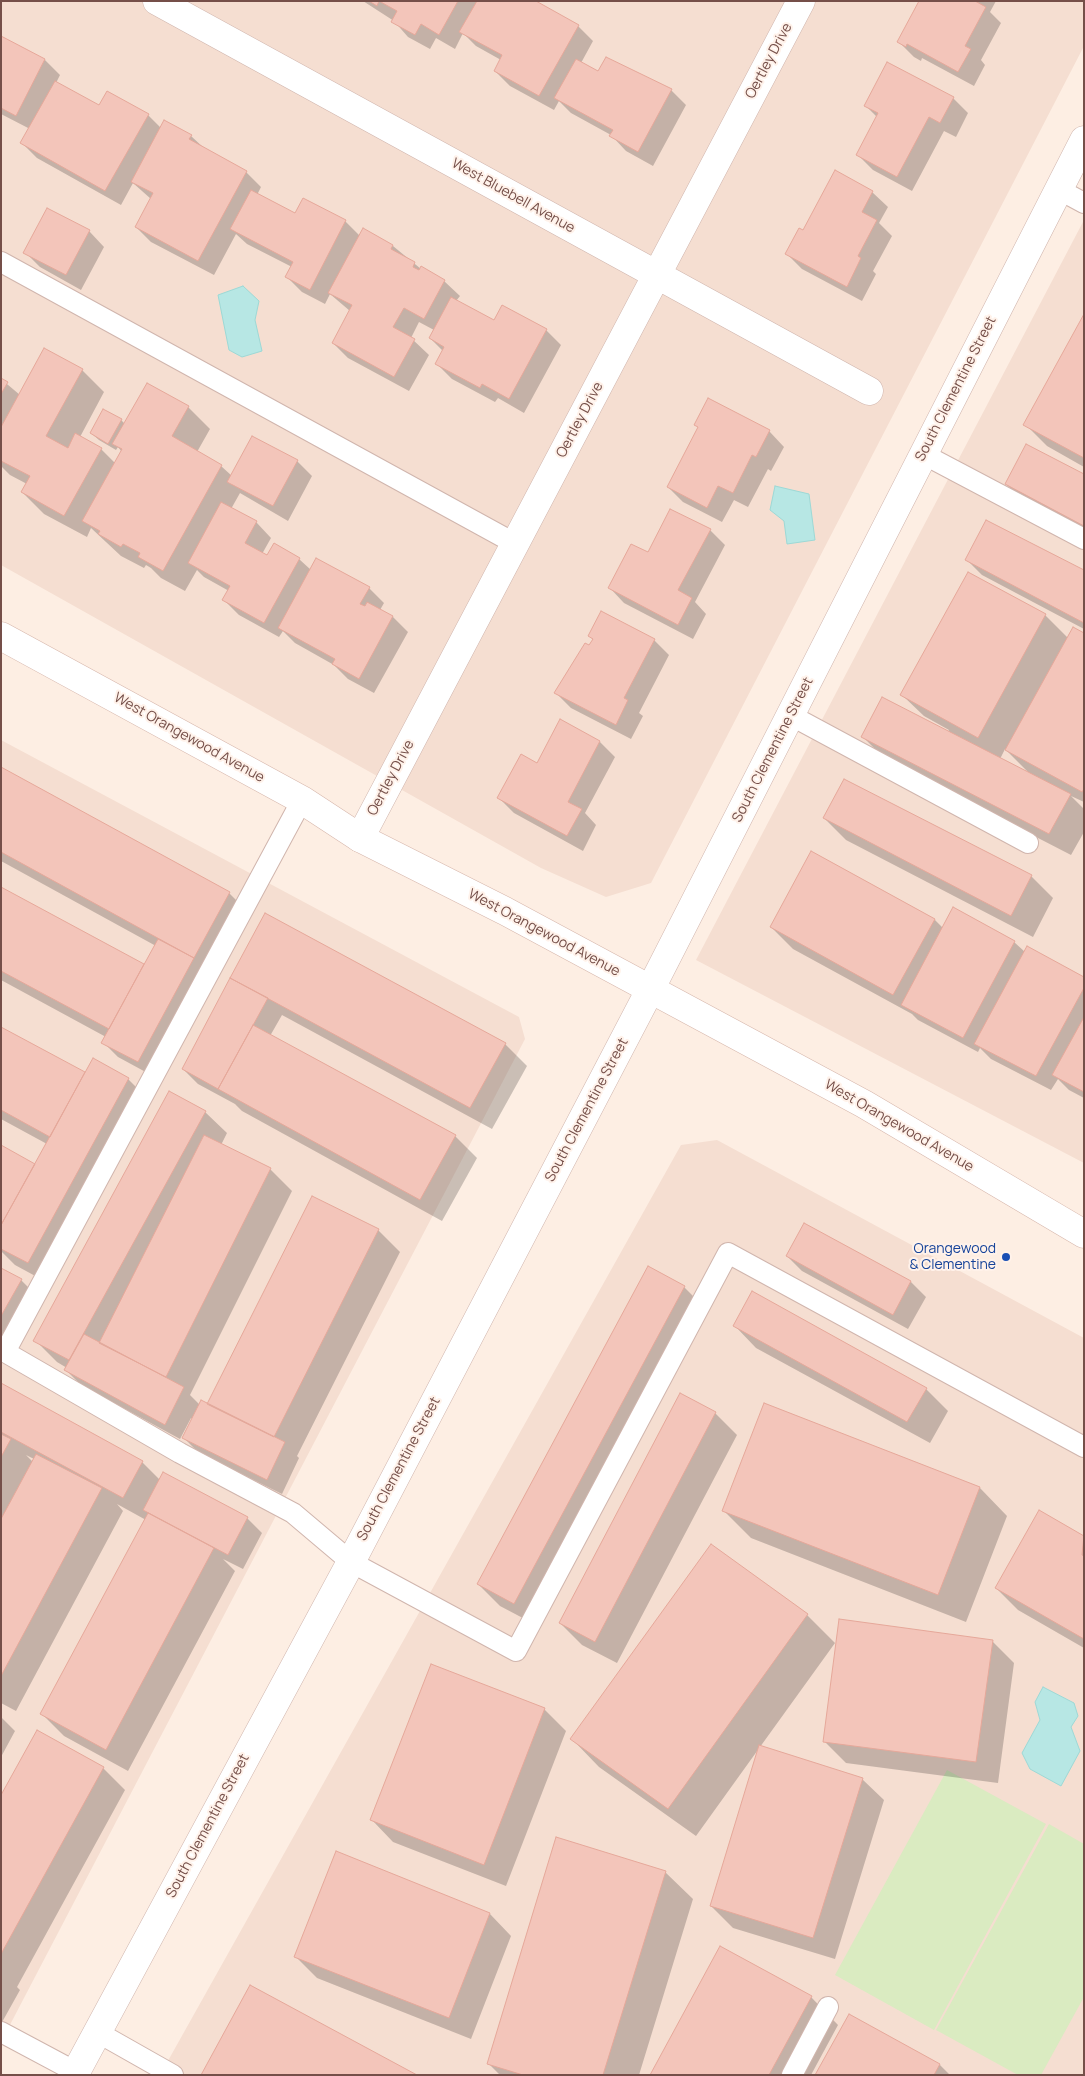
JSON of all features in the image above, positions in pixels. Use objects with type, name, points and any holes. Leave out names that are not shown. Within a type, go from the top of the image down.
[{"type":"street","name":"West Bluebell Avenue","points":[[157,1],[869,391]]},
{"type":"street","name":"Oertley Drive","points":[[360,838],[801,1]]},
{"type":"street","name":"South Clementine Street","points":[[76,2072],[351,1562],[650,990],[1084,140]]},
{"type":"street","name":"West Orangewood Avenue","points":[[1,636],[302,800],[360,838],[505,911],[864,1104],[1084,1234]]},
{"type":"lane","points":[[1058,190],[1084,203]]},
{"type":"lane","points":[[1,262],[514,543]]},
{"type":"lane","points":[[923,454],[1084,539]]},
{"type":"lane","points":[[790,715],[1028,843]]},
{"type":"lane","points":[[302,800],[5,1352],[180,1453],[293,1513],[351,1562],[516,1651],[728,1253],[1084,1447]]},
{"type":"lane","points":[[792,2075],[828,2007]]},
{"type":"lane","points":[[1,2032],[76,2072]]},
{"type":"lane","points":[[97,2032],[173,2075]]},
{"type":"shaded area","points":[[1,1],[1084,1],[1084,46],[651,883],[606,897],[541,868],[1,565]]},
{"type":"shaded area","points":[[1084,220],[1084,1163],[696,960]]},
{"type":"shaded area","points":[[1,740],[519,1017],[525,1039],[1,2042]]},
{"type":"shaded area","points":[[717,1140],[1084,1338],[1084,2075],[160,2075],[681,1145]]},
{"type":"green space","points":[[947,1770],[1046,1824],[934,2030],[835,1975]]},
{"type":"green space","points":[[1049,1824],[1084,1844],[1084,1997],[1041,2075],[1018,2075],[936,2030]]},
{"type":"water","points":[[243,286],[259,301],[255,320],[262,351],[242,357],[229,350],[218,295]]},
{"type":"water","points":[[775,486],[809,494],[815,540],[787,544],[784,521],[770,510]]},
{"type":"water","points":[[1043,1687],[1074,1703],[1078,1716],[1071,1727],[1080,1751],[1061,1786],[1030,1769],[1022,1753],[1040,1720],[1035,1702]]},
{"type":"building","points":[[369,1],[379,1],[377,6]]},
{"type":"building","points":[[379,1],[458,1],[439,35],[421,24],[415,35],[391,22],[397,11]]},
{"type":"building","points":[[477,1],[536,1],[579,25],[539,96],[494,71],[502,55],[459,32]]},
{"type":"building","points":[[919,1],[975,1],[986,7],[965,46],[971,49],[958,72],[907,44],[906,47],[897,42]]},
{"type":"building","points":[[1,36],[45,59],[16,116],[1,108]]},
{"type":"building","points":[[606,57],[672,89],[638,152],[609,136],[613,130],[554,98],[576,59],[598,71]]},
{"type":"building","points":[[887,62],[954,97],[940,123],[929,117],[897,177],[856,155],[878,113],[864,106]]},
{"type":"building","points":[[55,81],[99,105],[107,91],[149,114],[105,191],[20,143]]},
{"type":"building","points":[[164,120],[192,135],[189,139],[247,171],[198,261],[135,227],[153,193],[131,182]]},
{"type":"building","points":[[835,170],[873,191],[862,212],[877,220],[858,256],[861,258],[847,287],[785,254],[799,228],[803,230]]},
{"type":"building","points":[[251,190],[295,213],[303,198],[346,220],[310,290],[285,277],[293,262],[230,229]]},
{"type":"building","points":[[47,208],[90,230],[66,275],[23,253]]},
{"type":"building","points":[[363,228],[393,245],[391,249],[415,262],[413,267],[419,270],[421,266],[445,280],[424,319],[404,308],[393,327],[415,339],[394,377],[332,343],[352,305],[328,293]]},
{"type":"building","points":[[451,297],[494,320],[502,305],[547,329],[509,399],[482,384],[480,388],[435,364],[444,347],[429,338]]},
{"type":"building","points":[[1084,314],[1084,458],[1023,425]]},
{"type":"building","points":[[44,348],[83,369],[46,436],[68,448],[75,433],[102,448],[64,516],[21,492],[30,476],[1,461],[1,427]]},
{"type":"building","points":[[1,378],[8,382],[1,394]]},
{"type":"building","points":[[147,383],[189,406],[172,436],[222,465],[163,571],[138,557],[140,553],[123,544],[121,547],[98,534],[100,531],[82,521],[122,449],[112,444]]},
{"type":"building","points":[[708,398],[770,430],[756,457],[752,455],[733,493],[718,486],[707,508],[667,487],[698,427],[694,425]]},
{"type":"building","points":[[103,409],[122,419],[108,444],[90,433]]},
{"type":"building","points":[[252,436],[298,460],[273,506],[227,482]]},
{"type":"building","points":[[1026,444],[1084,474],[1084,526],[1005,484]]},
{"type":"building","points":[[221,502],[257,521],[245,543],[267,555],[274,543],[300,558],[264,623],[222,600],[230,586],[188,563]]},
{"type":"building","points":[[670,509],[711,529],[678,590],[692,598],[678,625],[608,588],[631,544],[648,552]]},
{"type":"building","points":[[986,520],[1084,570],[1084,623],[965,560]]},
{"type":"building","points":[[316,558],[370,587],[360,604],[365,606],[367,602],[393,616],[359,679],[332,664],[335,659],[278,628]]},
{"type":"building","points":[[968,572],[1046,614],[978,738],[900,695]]},
{"type":"building","points":[[601,611],[655,639],[624,698],[628,700],[616,725],[554,693],[585,643],[589,645],[593,639],[588,636]]},
{"type":"building","points":[[1073,627],[1084,633],[1084,789],[1082,792],[1005,750]]},
{"type":"building","points":[[882,697],[1071,794],[1049,834],[861,737]]},
{"type":"building","points":[[560,719],[600,741],[568,802],[582,809],[567,836],[497,798],[521,754],[537,763]]},
{"type":"building","points":[[1,767],[230,892],[194,958],[1,852]]},
{"type":"building","points":[[844,779],[1032,875],[1011,916],[823,818]]},
{"type":"building","points":[[811,851],[935,919],[893,995],[770,927]]},
{"type":"building","points":[[1,887],[144,964],[109,1029],[1,971]]},
{"type":"building","points":[[953,907],[1015,941],[963,1038],[901,1005]]},
{"type":"building","points":[[265,913],[506,1043],[470,1108],[230,978]]},
{"type":"building","points":[[158,939],[194,958],[138,1062],[101,1043]]},
{"type":"building","points":[[1027,946],[1084,977],[1084,988],[1036,1076],[974,1044]]},
{"type":"building","points":[[230,978],[268,998],[218,1089],[182,1069]]},
{"type":"building","points":[[1084,1017],[1084,1092],[1052,1075]]},
{"type":"building","points":[[253,1025],[456,1135],[420,1200],[218,1089]]},
{"type":"building","points":[[1,1027],[85,1072],[50,1137],[1,1110]]},
{"type":"building","points":[[93,1058],[129,1078],[28,1263],[1,1249],[1,1225]]},
{"type":"building","points":[[169,1091],[206,1111],[69,1360],[33,1341]]},
{"type":"building","points":[[204,1135],[271,1168],[166,1377],[99,1343]]},
{"type":"building","points":[[1,1145],[35,1164],[1,1225]]},
{"type":"building","points":[[312,1196],[379,1229],[274,1437],[207,1404]]},
{"type":"building","points":[[804,1223],[911,1281],[893,1315],[786,1256]]},
{"type":"building","points":[[648,1266],[685,1286],[514,1604],[477,1584]]},
{"type":"building","points":[[1,1268],[22,1279],[1,1316]]},
{"type":"building","points":[[752,1291],[927,1388],[907,1422],[733,1326]]},
{"type":"building","points":[[84,1334],[184,1387],[165,1425],[64,1370]]},
{"type":"building","points":[[1,1383],[143,1461],[123,1498],[1,1432]]},
{"type":"building","points":[[680,1393],[716,1412],[595,1642],[559,1623]]},
{"type":"building","points":[[201,1400],[285,1442],[267,1480],[182,1438]]},
{"type":"building","points":[[764,1403],[980,1487],[938,1595],[722,1511]]},
{"type":"building","points":[[1,1434],[11,1439],[1,1457]]},
{"type":"building","points":[[36,1454],[102,1488],[1,1676],[1,1519]]},
{"type":"building","points":[[163,1472],[248,1517],[228,1555],[143,1510]]},
{"type":"building","points":[[1039,1510],[1084,1536],[1082,1555],[1084,1556],[1084,1639],[995,1588]]},
{"type":"building","points":[[148,1513],[214,1548],[106,1750],[40,1714]]},
{"type":"building","points":[[711,1544],[808,1614],[668,1809],[570,1739]]},
{"type":"building","points":[[839,1619],[993,1640],[976,1762],[823,1742]]},
{"type":"building","points":[[431,1664],[545,1708],[484,1865],[370,1820]]},
{"type":"building","points":[[37,1730],[104,1767],[1,1954],[1,1795]]},
{"type":"building","points":[[759,1745],[863,1778],[813,1938],[710,1906]]},
{"type":"building","points":[[556,1837],[666,1871],[603,2075],[523,2075],[487,2064]]},
{"type":"building","points":[[336,1851],[490,1913],[449,2018],[294,1957]]},
{"type":"building","points":[[720,1946],[812,1996],[769,2075],[650,2075]]},
{"type":"building","points":[[250,1985],[417,2075],[201,2075]]},
{"type":"building","points":[[849,2014],[940,2064],[934,2075],[815,2075]]},
{"type":"place","name":"Orangewood & Clementine","points":[[1006,1257]]}]
